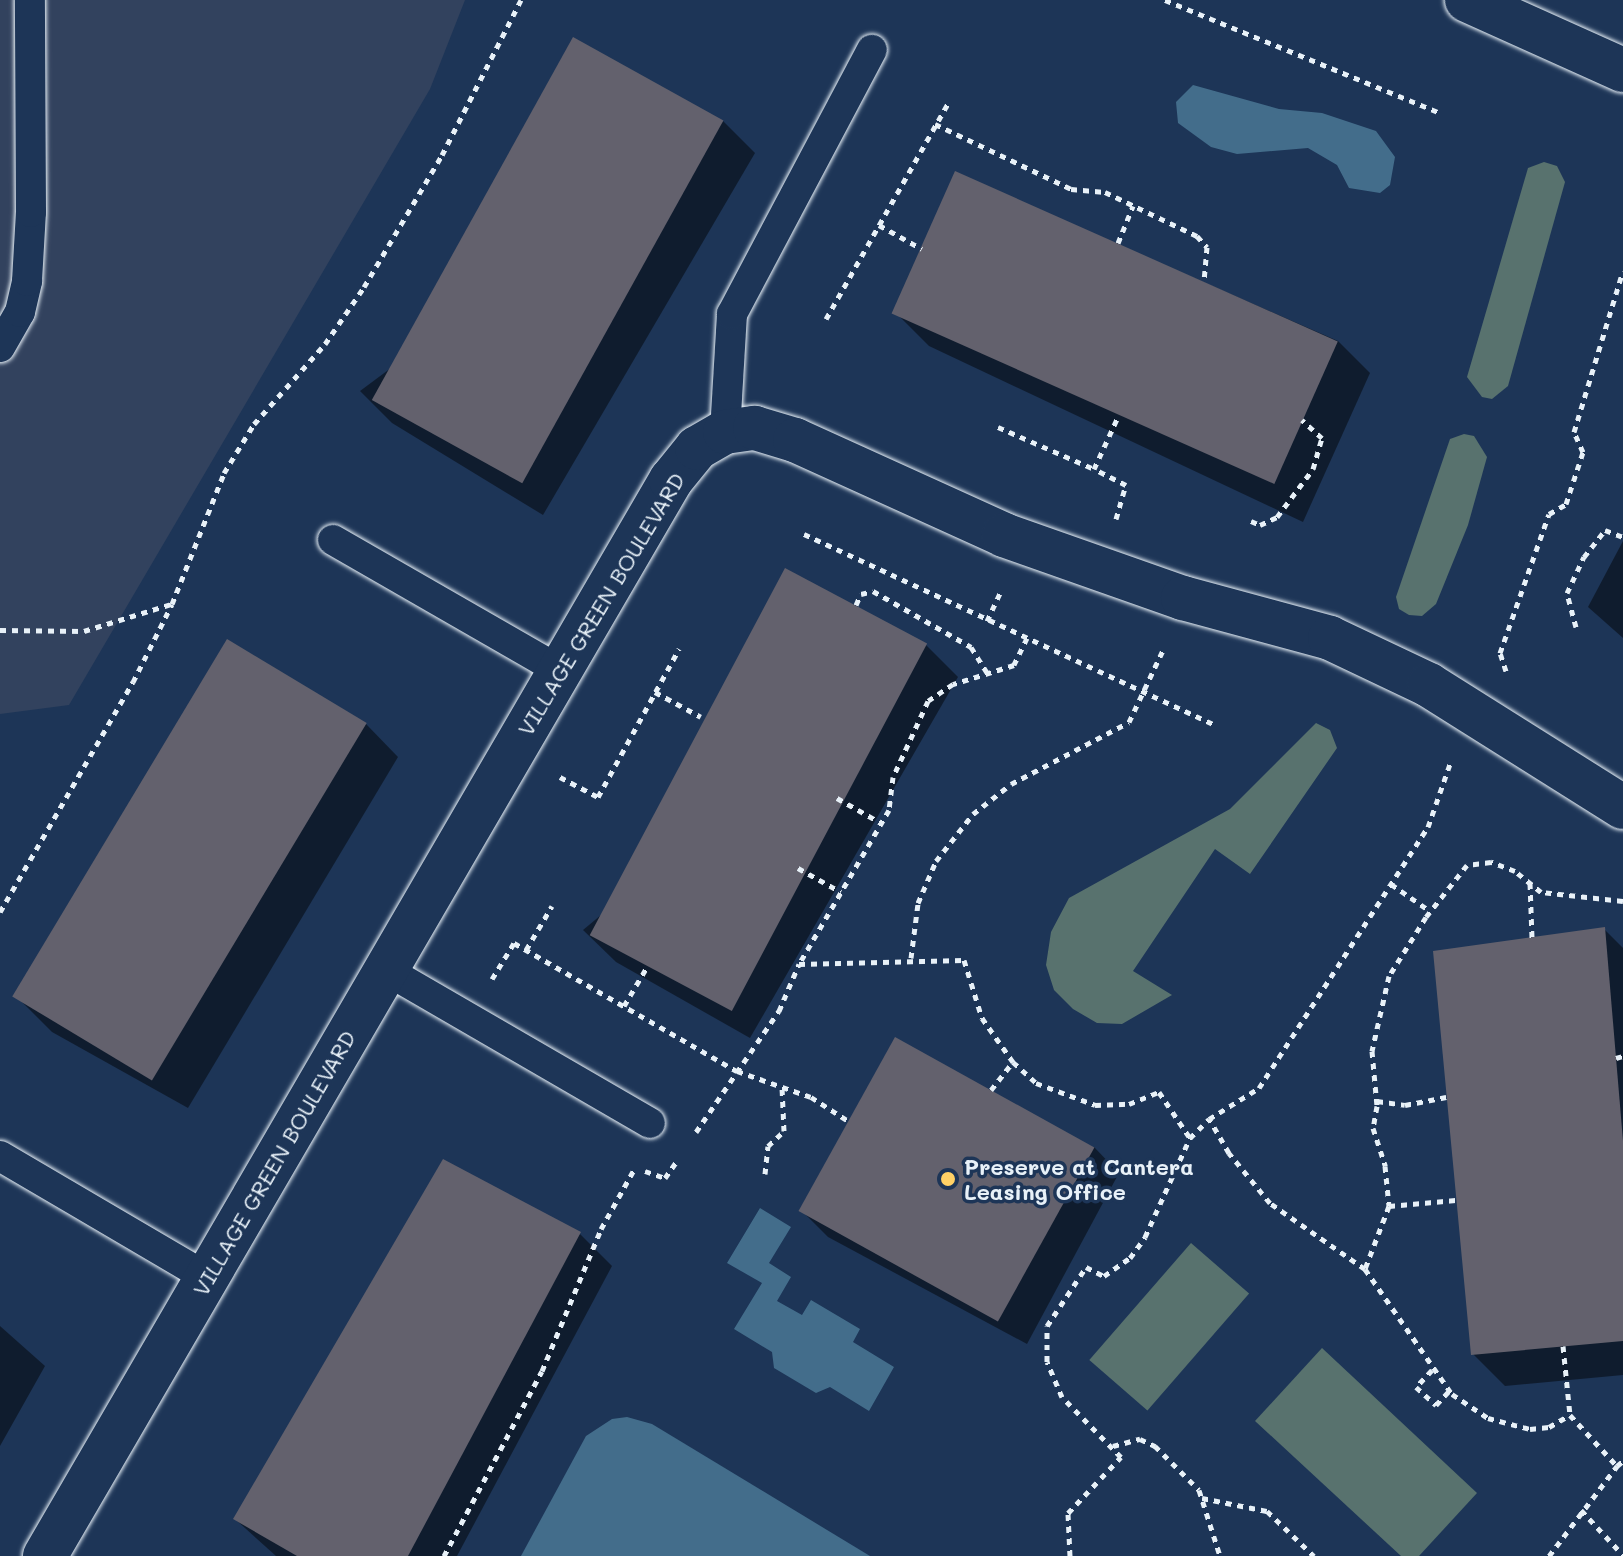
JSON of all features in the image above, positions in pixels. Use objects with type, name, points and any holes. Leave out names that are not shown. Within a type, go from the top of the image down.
[{"type":"street","points":[[1467,0],[1623,70]]},
{"type":"street","points":[[725,432],[755,428],[795,440],[1004,535],[1183,598],[1343,643],[1429,685],[1623,807]]},
{"type":"street","name":"VILLAGE GREEN BOULEVARD","points":[[45,1556],[671,480],[697,448],[725,432]]},
{"type":"lane","points":[[0,347],[20,312],[27,281],[31,212],[30,0]]},
{"type":"lane","points":[[725,432],[732,314],[872,50]]},
{"type":"lane","points":[[333,540],[561,671]]},
{"type":"lane","points":[[386,970],[650,1123]]},
{"type":"lane","points":[[0,1156],[208,1278]]},
{"type":"path","points":[[0,912],[68,802],[172,604],[224,473],[254,424],[325,344],[364,287],[442,155],[521,0]]},
{"type":"path","points":[[1165,0],[1440,113]]},
{"type":"path","points":[[826,319],[948,103]]},
{"type":"path","points":[[935,124],[1071,189],[1105,192],[1197,236],[1207,247],[1204,280]]},
{"type":"path","points":[[1118,243],[1133,206]]},
{"type":"path","points":[[879,225],[922,249]]},
{"type":"path","points":[[1509,678],[1500,653],[1549,514],[1566,504],[1583,452],[1574,432],[1623,271]]},
{"type":"path","points":[[1094,469],[1117,419]]},
{"type":"path","points":[[1251,521],[1260,525],[1277,517],[1313,469],[1322,438],[1302,420]]},
{"type":"path","points":[[998,427],[1126,485],[1115,523]]},
{"type":"path","points":[[1576,627],[1567,593],[1584,557],[1605,530],[1623,537]]},
{"type":"path","points":[[804,534],[1216,725]]},
{"type":"path","points":[[987,621],[1005,583]]},
{"type":"path","points":[[856,605],[861,594],[873,591],[971,647],[987,673]]},
{"type":"path","points":[[0,630],[84,631],[172,604]]},
{"type":"path","points":[[444,1556],[542,1371],[601,1229],[635,1168],[665,1178],[779,1011],[799,964],[881,823],[908,738],[928,701],[953,684],[1014,665],[1027,638]]},
{"type":"path","points":[[911,958],[918,903],[936,861],[973,814],[1011,784],[1129,722],[1148,691],[1167,641]]},
{"type":"path","points":[[558,776],[598,797],[679,649]]},
{"type":"path","points":[[655,692],[701,717]]},
{"type":"path","points":[[1070,1556],[1068,1513],[1121,1457],[1062,1397],[1047,1362],[1047,1326],[1086,1267],[1104,1276],[1130,1258],[1145,1237],[1190,1138],[1209,1119],[1259,1088],[1428,827],[1450,764]]},
{"type":"path","points":[[837,798],[881,823]]},
{"type":"path","points":[[1365,1269],[1389,1206],[1385,1166],[1373,1128],[1377,1101],[1372,1051],[1389,976],[1430,911],[1467,865],[1491,862],[1541,892],[1623,901]]},
{"type":"path","points":[[798,868],[841,892]]},
{"type":"path","points":[[1530,883],[1532,938]]},
{"type":"path","points":[[1391,884],[1430,911]]},
{"type":"path","points":[[526,950],[552,906]]},
{"type":"path","points":[[485,990],[514,943],[737,1071],[811,1097],[850,1122]]},
{"type":"path","points":[[799,964],[911,958],[964,960],[982,1018],[1013,1062],[1036,1083],[1095,1105],[1129,1104],[1159,1092],[1190,1138]]},
{"type":"path","points":[[624,1006],[647,967]]},
{"type":"path","points":[[991,1090],[1013,1062]]},
{"type":"path","points":[[765,1174],[768,1146],[784,1131],[782,1087]]},
{"type":"path","points":[[1377,1101],[1405,1105],[1446,1097]]},
{"type":"path","points":[[1209,1119],[1229,1153],[1270,1203],[1365,1269],[1397,1307],[1432,1370],[1449,1391],[1488,1418],[1530,1429],[1549,1427],[1570,1415]]},
{"type":"path","points":[[650,1123],[686,1147]]},
{"type":"path","points":[[1389,1206],[1456,1200]]},
{"type":"path","points":[[1563,1346],[1570,1415],[1617,1466]]},
{"type":"path","points":[[1432,1370],[1416,1387],[1436,1405],[1449,1391]]},
{"type":"path","points":[[1113,1446],[1140,1439],[1155,1446],[1202,1498],[1220,1556]]},
{"type":"path","points":[[1549,1556],[1581,1510],[1623,1461]]},
{"type":"path","points":[[1202,1498],[1267,1511],[1314,1556]]},
{"type":"path","points":[[1581,1510],[1623,1555]]},
{"type":"shaded area","points":[[0,0],[465,0],[430,89],[69,705],[0,714]]},
{"type":"shaded area","points":[[1193,85],[1279,109],[1322,113],[1376,131],[1395,157],[1390,185],[1380,193],[1349,188],[1337,165],[1308,148],[1237,154],[1211,147],[1178,123],[1176,102]]},
{"type":"shaded area","points":[[760,1208],[791,1227],[769,1263],[791,1277],[777,1301],[802,1315],[811,1300],[860,1329],[853,1342],[894,1367],[869,1411],[830,1387],[816,1393],[774,1368],[772,1352],[734,1329],[762,1283],[727,1263]]},
{"type":"shaded area","points":[[627,1417],[652,1424],[870,1556],[521,1556],[586,1436],[612,1419]]},
{"type":"green space","points":[[1544,162],[1557,166],[1565,182],[1508,386],[1492,399],[1482,397],[1467,377],[1528,168]]},
{"type":"green space","points":[[1464,434],[1474,436],[1487,457],[1468,525],[1436,604],[1422,616],[1409,615],[1399,609],[1396,597],[1450,439]]},
{"type":"green space","points":[[1316,723],[1330,730],[1337,748],[1250,874],[1215,849],[1133,971],[1172,995],[1122,1024],[1097,1023],[1073,1009],[1054,990],[1046,965],[1051,932],[1069,898],[1230,809]]},
{"type":"green space","points":[[1191,1243],[1249,1294],[1147,1410],[1089,1360]]},
{"type":"green space","points":[[1322,1348],[1477,1493],[1419,1556],[1401,1556],[1255,1421]]},
{"type":"building","points":[[573,37],[723,120],[522,483],[372,400]]},
{"type":"building","points":[[955,171],[1338,341],[1274,484],[892,314]]},
{"type":"building","points":[[785,568],[927,644],[732,1011],[590,935]]},
{"type":"building","points":[[227,639],[367,723],[152,1080],[12,996]]},
{"type":"building","points":[[1605,927],[1623,1141],[1623,1341],[1471,1355],[1433,951]]},
{"type":"building","name":"Preserve at Cantera Leasing Office","points":[[895,1037],[1094,1148],[998,1322],[799,1211]]},
{"type":"building","points":[[443,1159],[581,1232],[408,1556],[297,1556],[233,1519]]},
{"type":"place","name":"Preserve at Cantera Leasing Office","points":[[948,1179]]}]
